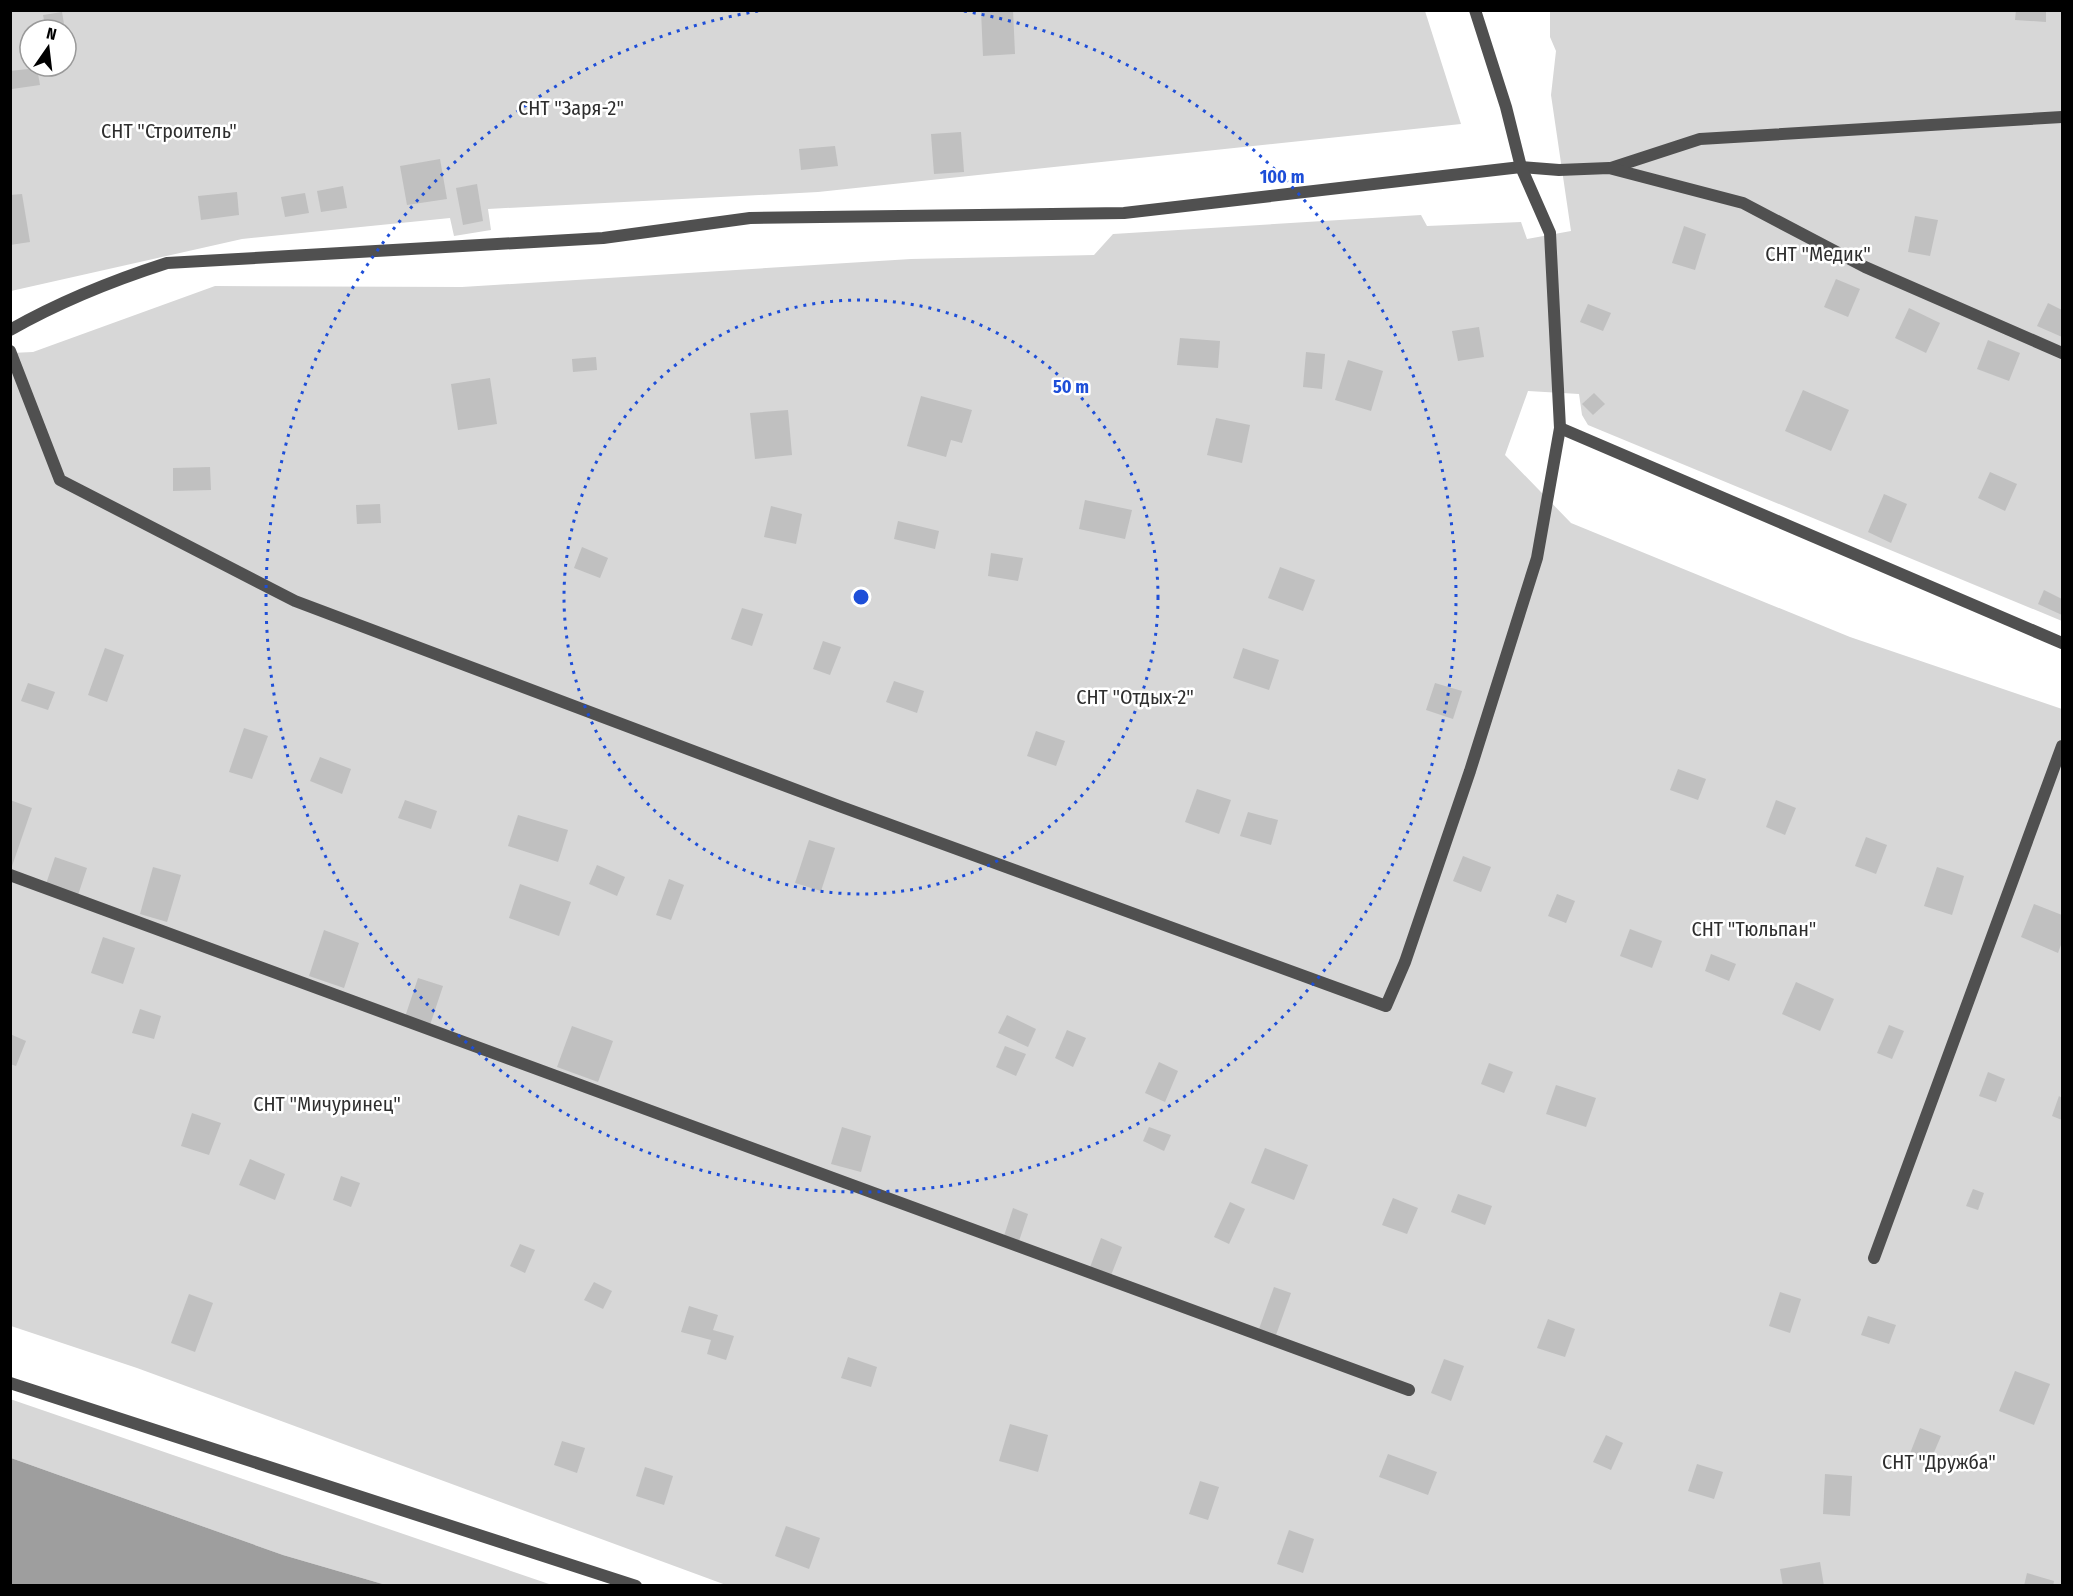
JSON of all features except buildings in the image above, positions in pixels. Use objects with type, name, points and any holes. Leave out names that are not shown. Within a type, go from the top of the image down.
[{"type":"lane","points":[[10,351],[60,480],[295,601],[850,811],[1386,1006],[1405,962],[1538,558],[1560,428],[1550,233],[1521,167],[1506,107],[1475,10]]},
{"type":"lane","points":[[10,330],[47,309],[103,283],[167,263],[603,238],[750,218],[1124,213],[1521,167],[1559,170],[1609,168],[1700,139],[2062,117]]},
{"type":"lane","points":[[1609,168],[1743,203],[1865,267],[2062,353]]},
{"type":"lane","points":[[1560,428],[2062,643]]},
{"type":"lane","points":[[1874,1258],[2062,746]]},
{"type":"lane","points":[[10,874],[1409,1390]]},
{"type":"lane","points":[[10,1383],[636,1586]]},
{"type":"green space","name":"СНТ \"Заря-2\"","points":[[10,11],[1425,11],[1461,124],[818,192],[488,209],[491,230],[454,236],[450,218],[242,239],[11,291]]},
{"type":"green space","points":[[1550,11],[2062,11],[2062,621],[1588,425],[1582,415],[1579,394],[1528,391],[1505,455],[1571,523],[1850,637],[2062,709],[2062,1585],[726,1585],[137,1368],[11,1326],[11,353],[33,352],[215,286],[462,287],[911,259],[1094,255],[1113,234],[1421,215],[1427,226],[1521,222],[1527,239],[1571,231],[1551,95],[1556,51],[1550,37]]},
{"type":"green space","points":[[10,1399],[552,1585],[386,1585],[283,1555],[11,1458]]},
{"type":"shaded area","points":[[11,1458],[283,1555],[386,1585],[11,1585]]},
{"type":"park label","name":"СНТ \"Строитель\"","points":[[169,131]]},
{"type":"park label","name":"СНТ \"Медик\"","points":[[1818,254]]},
{"type":"park label","name":"СНТ \"Отдых-2\"","points":[[1135,697]]},
{"type":"park label","name":"СНТ \"Тюльпан\"","points":[[1754,929]]},
{"type":"park label","name":"СНТ \"Мичуринец\"","points":[[327,1104]]},
{"type":"park label","name":"СНТ \"Дружба\"","points":[[1939,1462]]}]
